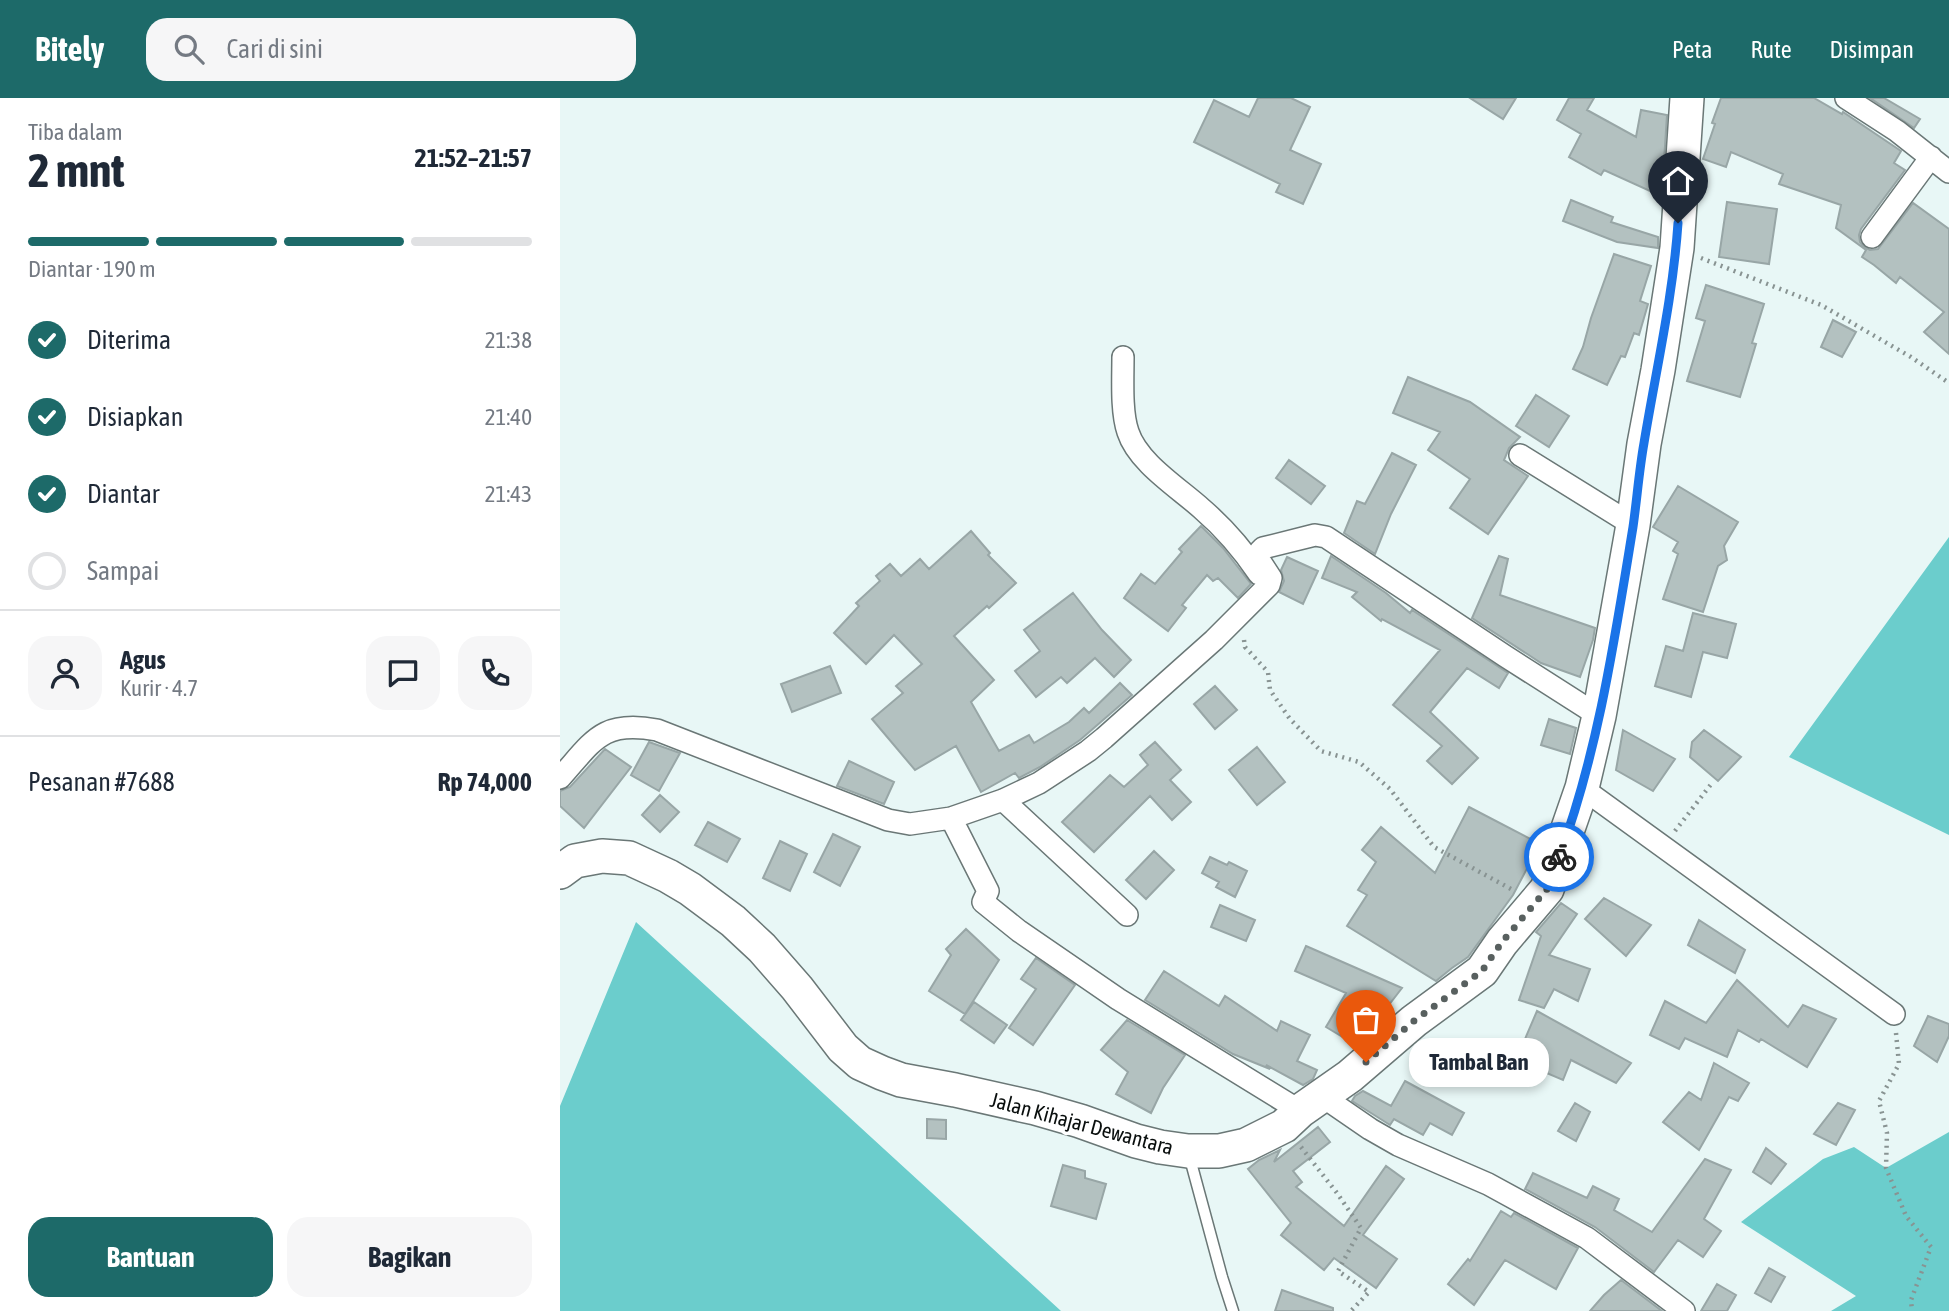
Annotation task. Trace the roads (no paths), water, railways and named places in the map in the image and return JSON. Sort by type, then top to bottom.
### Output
[{"type":"main road","name":"Jalan Kihajar Dewantara","points":[[560,872],[575,862],[603,856],[629,858],[690,889],[733,921],[762,948],[843,1048],[860,1063],[901,1080],[1035,1108],[1136,1141],[1188,1151],[1219,1151],[1246,1145],[1302,1111],[1350,1076],[1414,1021],[1482,971],[1502,942],[1547,889],[1582,788],[1599,716],[1633,525],[1676,248],[1687,98]]},
{"type":"street","points":[[1846,98],[1897,131],[1949,172]]},
{"type":"street","points":[[1872,237],[1931,157]]},
{"type":"street","points":[[1123,357],[1126,429],[1133,445],[1172,486],[1202,508],[1246,554],[1260,576],[1259,596]]},
{"type":"street","points":[[1520,455],[1633,525]]},
{"type":"street","points":[[560,778],[593,741],[606,732],[638,726],[657,730],[888,820],[910,824],[951,818],[1003,800],[1039,783],[1088,751],[1214,640],[1259,596],[1270,581],[1258,558],[1263,548],[1321,535],[1599,716]]},
{"type":"street","points":[[1582,788],[1894,1014]]},
{"type":"street","points":[[1003,800],[1127,915]]},
{"type":"street","points":[[951,818],[988,891],[984,902],[1008,923],[1118,999],[1302,1111],[1379,1135],[1488,1184],[1587,1238],[1684,1311]]},
{"type":"lane","points":[[1188,1151],[1233,1311]]},
{"type":"place","name":"Tambal Ban","points":[[1366,1062]]}]
